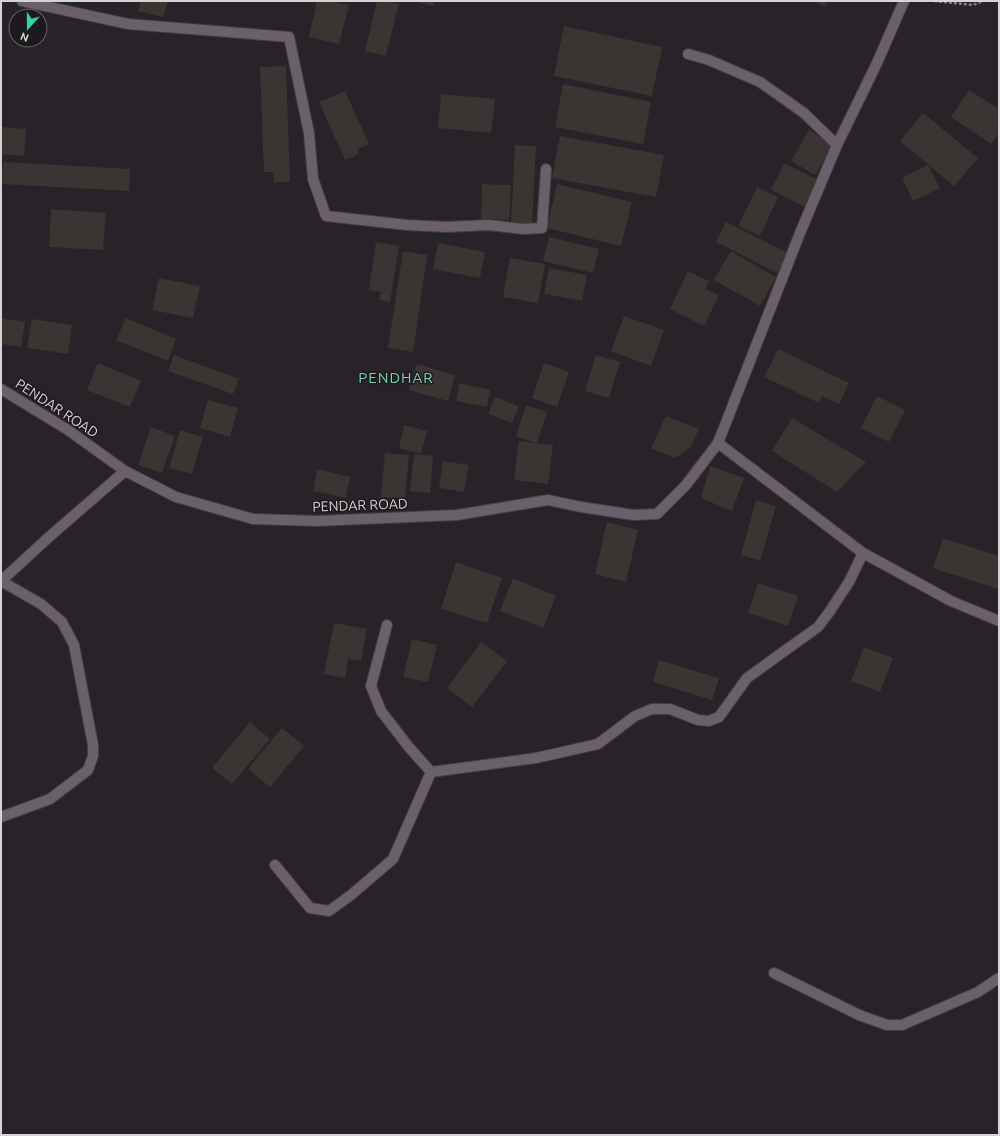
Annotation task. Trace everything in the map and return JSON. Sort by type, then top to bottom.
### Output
[{"type":"street","points":[[22,1],[128,24],[289,36],[309,133],[313,179],[326,216],[407,225],[447,227],[488,225],[523,229],[542,228],[546,169]]},
{"type":"street","name":"PENDAR ROAD","points":[[1,389],[68,430],[125,471],[176,496],[254,519],[316,521],[456,515],[548,500],[581,507],[634,515],[657,514],[686,485],[718,444],[800,233],[837,145],[877,63],[904,1]]},
{"type":"street","points":[[688,54],[709,60],[760,82],[804,113],[837,145]]},
{"type":"street","points":[[718,444],[863,553],[951,601],[999,621]]},
{"type":"street","points":[[1,817],[50,799],[88,770],[93,756],[94,745],[74,645],[62,622],[41,604],[1,581],[125,471]]},
{"type":"street","points":[[431,772],[536,758],[598,744],[635,716],[652,709],[670,709],[698,720],[709,721],[719,717],[747,678],[818,627],[849,582],[863,553]]},
{"type":"street","points":[[387,625],[371,686],[381,710],[408,746],[431,772]]},
{"type":"street","points":[[276,865],[310,908],[329,911],[351,895],[393,859],[431,772]]},
{"type":"street","points":[[774,973],[859,1014],[887,1024],[902,1025],[978,992],[999,978]]},
{"type":"path","points":[[934,1],[973,5],[983,1]]},
{"type":"building","points":[[141,1],[168,1],[163,17],[138,11]]},
{"type":"building","points":[[317,1],[331,1],[349,5],[339,44],[309,37]]},
{"type":"building","points":[[377,1],[387,1],[399,4],[386,56],[365,51]]},
{"type":"building","points":[[413,1],[435,1],[433,6]]},
{"type":"building","points":[[815,1],[829,1],[825,7]]},
{"type":"building","points":[[564,26],[662,47],[652,96],[554,76]]},
{"type":"building","points":[[286,66],[290,182],[274,182],[273,172],[264,172],[260,67]]},
{"type":"building","points":[[563,84],[651,102],[643,144],[555,127]]},
{"type":"building","points":[[969,90],[999,109],[999,132],[991,144],[951,117]]},
{"type":"building","points":[[345,91],[369,144],[357,149],[359,154],[345,160],[319,102]]},
{"type":"building","points":[[441,94],[495,99],[491,133],[438,128]]},
{"type":"building","points":[[923,113],[978,158],[954,186],[900,141]]},
{"type":"building","points":[[1,127],[26,129],[24,156],[1,154]]},
{"type":"building","points":[[809,130],[833,145],[815,175],[791,161]]},
{"type":"building","points":[[560,136],[664,155],[656,197],[552,178]]},
{"type":"building","points":[[515,145],[536,146],[532,225],[511,224]]},
{"type":"building","points":[[3,162],[130,169],[129,191],[2,184]]},
{"type":"building","points":[[784,163],[818,180],[805,207],[771,190]]},
{"type":"building","points":[[928,165],[940,188],[913,201],[902,178]]},
{"type":"building","points":[[482,184],[511,185],[509,220],[481,219]]},
{"type":"building","points":[[557,184],[632,202],[621,246],[547,228]]},
{"type":"building","points":[[757,187],[778,197],[760,236],[738,226]]},
{"type":"building","points":[[51,209],[106,213],[103,250],[49,247]]},
{"type":"building","points":[[726,222],[788,253],[777,273],[716,242]]},
{"type":"building","points":[[549,237],[599,249],[593,273],[543,261]]},
{"type":"building","points":[[376,242],[399,246],[390,302],[379,300],[381,292],[369,290]]},
{"type":"building","points":[[438,243],[485,252],[480,278],[433,269]]},
{"type":"building","points":[[403,251],[427,255],[413,352],[388,348]]},
{"type":"building","points":[[731,251],[776,277],[760,306],[714,280]]},
{"type":"building","points":[[510,258],[545,264],[538,303],[503,297]]},
{"type":"building","points":[[549,268],[587,275],[582,301],[544,294]]},
{"type":"building","points":[[688,271],[709,281],[705,289],[719,295],[704,326],[670,309]]},
{"type":"building","points":[[159,278],[200,286],[193,318],[152,310]]},
{"type":"building","points":[[624,316],[664,330],[651,366],[611,351]]},
{"type":"building","points":[[1,318],[25,322],[21,347],[1,344]]},
{"type":"building","points":[[126,318],[176,339],[168,361],[116,340]]},
{"type":"building","points":[[32,319],[72,325],[68,354],[27,348]]},
{"type":"building","points":[[778,349],[849,383],[839,404],[822,396],[819,403],[764,377]]},
{"type":"building","points":[[174,355],[239,379],[233,394],[168,371]]},
{"type":"building","points":[[596,355],[620,362],[609,398],[585,391]]},
{"type":"building","points":[[98,363],[141,381],[130,407],[87,390]]},
{"type":"building","points":[[544,363],[569,372],[557,407],[532,398]]},
{"type":"building","points":[[417,364],[455,375],[448,401],[409,390]]},
{"type":"building","points":[[459,383],[490,390],[487,407],[456,401]]},
{"type":"building","points":[[877,396],[905,410],[889,442],[861,428]]},
{"type":"building","points":[[495,397],[519,406],[512,423],[488,414]]},
{"type":"building","points":[[208,400],[238,408],[230,437],[200,428]]},
{"type":"building","points":[[526,405],[547,412],[537,443],[553,445],[548,484],[514,480],[519,441],[536,443],[516,436]]},
{"type":"building","points":[[666,416],[699,429],[690,448],[675,458],[651,448]]},
{"type":"building","points":[[792,418],[866,462],[837,492],[772,451]]},
{"type":"building","points":[[404,425],[427,431],[421,454],[399,448]]},
{"type":"building","points":[[151,427],[175,436],[162,473],[138,465]]},
{"type":"building","points":[[180,430],[203,437],[192,474],[169,468]]},
{"type":"building","points":[[385,453],[409,455],[405,498],[381,497]]},
{"type":"building","points":[[414,454],[433,456],[430,493],[410,491]]},
{"type":"building","points":[[443,461],[469,465],[464,492],[439,488]]},
{"type":"building","points":[[710,466],[744,478],[732,511],[701,498]]},
{"type":"building","points":[[317,469],[350,477],[346,498],[313,491]]},
{"type":"building","points":[[756,500],[776,506],[760,561],[741,555]]},
{"type":"building","points":[[607,522],[638,530],[626,582],[595,574]]},
{"type":"building","points":[[943,538],[999,556],[998,589],[933,568]]},
{"type":"building","points":[[456,562],[502,578],[487,623],[441,609]]},
{"type":"building","points":[[513,578],[556,596],[543,628],[500,611]]},
{"type":"building","points":[[758,583],[798,596],[788,626],[748,613]]},
{"type":"building","points":[[334,623],[367,629],[361,661],[348,659],[345,678],[324,674]]},
{"type":"building","points":[[412,639],[437,645],[428,682],[403,677]]},
{"type":"building","points":[[481,642],[507,661],[472,707],[447,688]]},
{"type":"building","points":[[864,647],[893,658],[880,692],[851,681]]},
{"type":"building","points":[[659,660],[719,678],[712,700],[653,682]]},
{"type":"building","points":[[250,722],[270,739],[232,784],[212,768]]},
{"type":"building","points":[[282,728],[304,746],[270,787],[248,769]]},
{"type":"district","name":"PENDHAR","points":[[396,377]]}]
